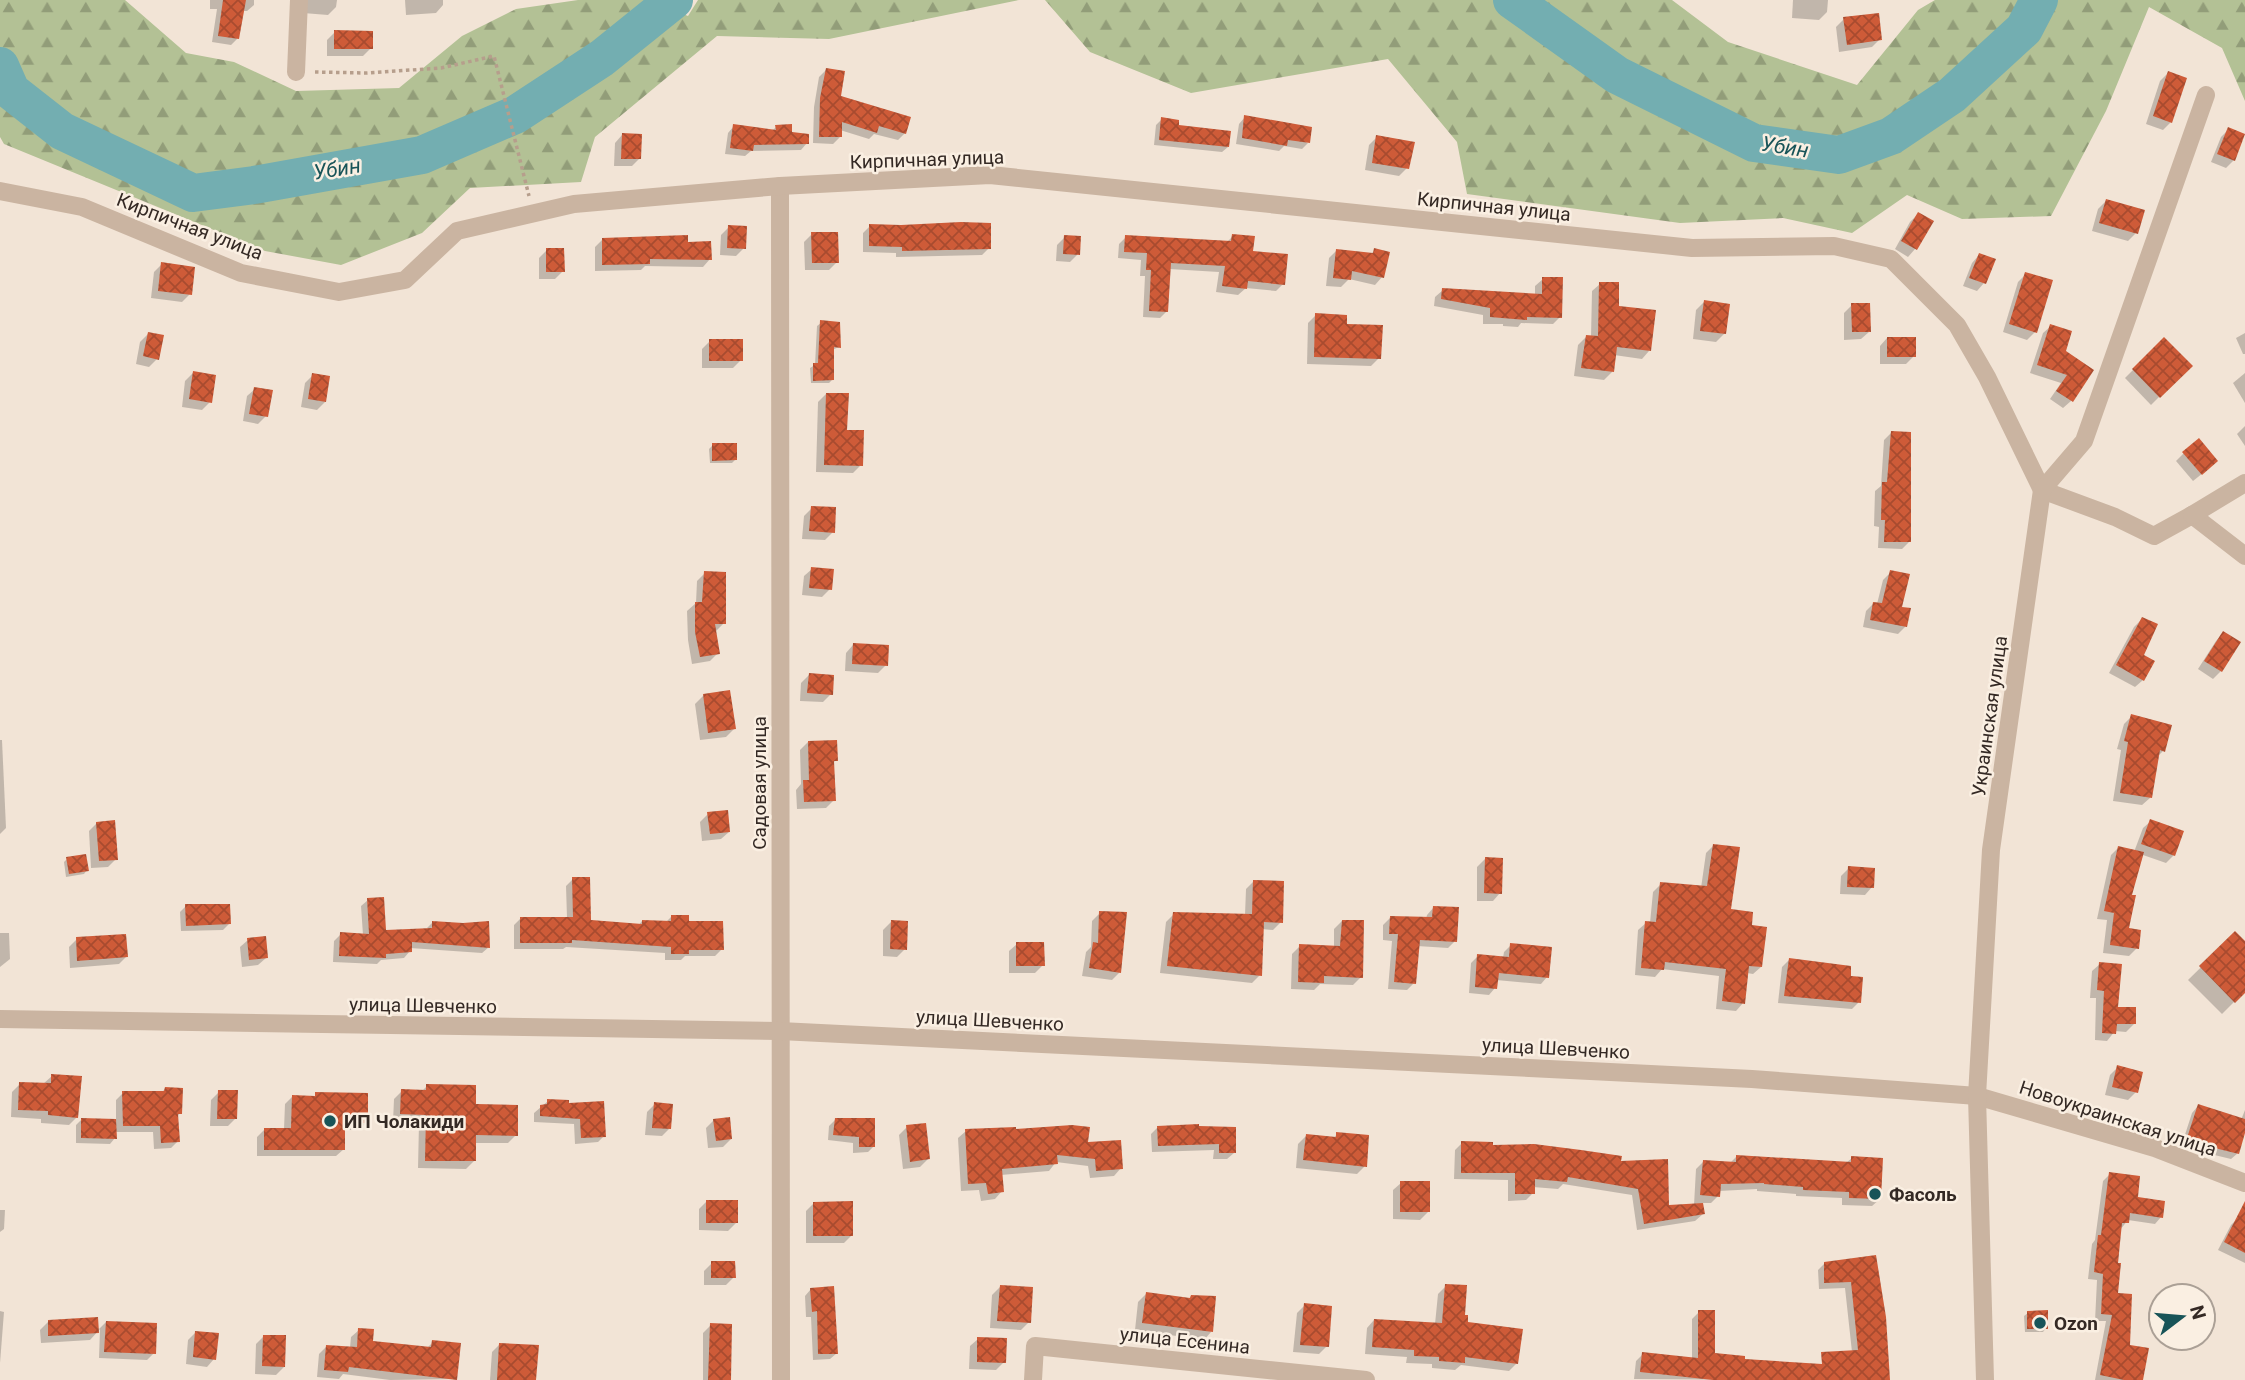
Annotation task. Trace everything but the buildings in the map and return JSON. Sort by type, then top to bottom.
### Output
[{"type":"street","points":[[296,72],[299,0]]},
{"type":"street","points":[[2206,95],[2084,440],[2042,491],[2115,517],[2154,536],[2245,483]]},
{"type":"street","name":"Кирпичная улица","points":[[0,191],[82,206],[241,273],[338,292],[405,280],[457,231],[574,204],[780,186],[990,175],[1692,248],[1834,246],[1891,259],[1957,325],[1987,377],[2042,491]]},
{"type":"street","name":"Садовая улица","points":[[780,186],[781,1380]]},
{"type":"street","name":"Украинская улица","points":[[1985,1380],[1977,1096],[1991,850],[2042,491]]},
{"type":"street","points":[[2192,515],[2245,556]]},
{"type":"street","name":"улица Шевченко","points":[[0,1019],[780,1031],[1752,1079],[1977,1096]]},
{"type":"street","name":"Новоукраинская улица","points":[[1977,1096],[2155,1148],[2245,1183]]},
{"type":"street","name":"улица Есенина","points":[[1033,1380],[1035,1346],[1366,1380]]},
{"type":"path","points":[[296,72],[366,73],[441,68],[494,56],[533,214]]},
{"type":"green space","points":[[0,0],[125,0],[186,53],[234,62],[296,91],[399,88],[462,36],[516,9],[578,0],[649,0],[688,16],[698,0],[1019,0],[829,39],[717,36],[595,137],[581,182],[470,188],[422,233],[341,265],[265,251],[4,144],[0,137]]},
{"type":"green space","points":[[1045,0],[1672,0],[1728,42],[1857,85],[1918,10],[1935,0],[2245,0],[2245,101],[2222,48],[2149,7],[2106,111],[2051,216],[1962,219],[1907,195],[1852,233],[1783,218],[1680,223],[1467,194],[1457,142],[1388,59],[1191,93],[1090,52]]},
{"type":"waterway","name":"Убин","points":[[0,66],[11,91],[62,131],[193,193],[422,155],[515,115],[602,58],[674,0]]},
{"type":"waterway","name":"Убин","points":[[1512,0],[1617,75],[1754,143],[1839,155],[1891,136],[1952,95],[2024,29],[2039,0]]},
{"type":"place","name":"ИП Чолакиди","points":[[330,1121]]},
{"type":"place","name":"Фасоль","points":[[1875,1194]]},
{"type":"place","name":"Ozon","points":[[2040,1323]]}]
